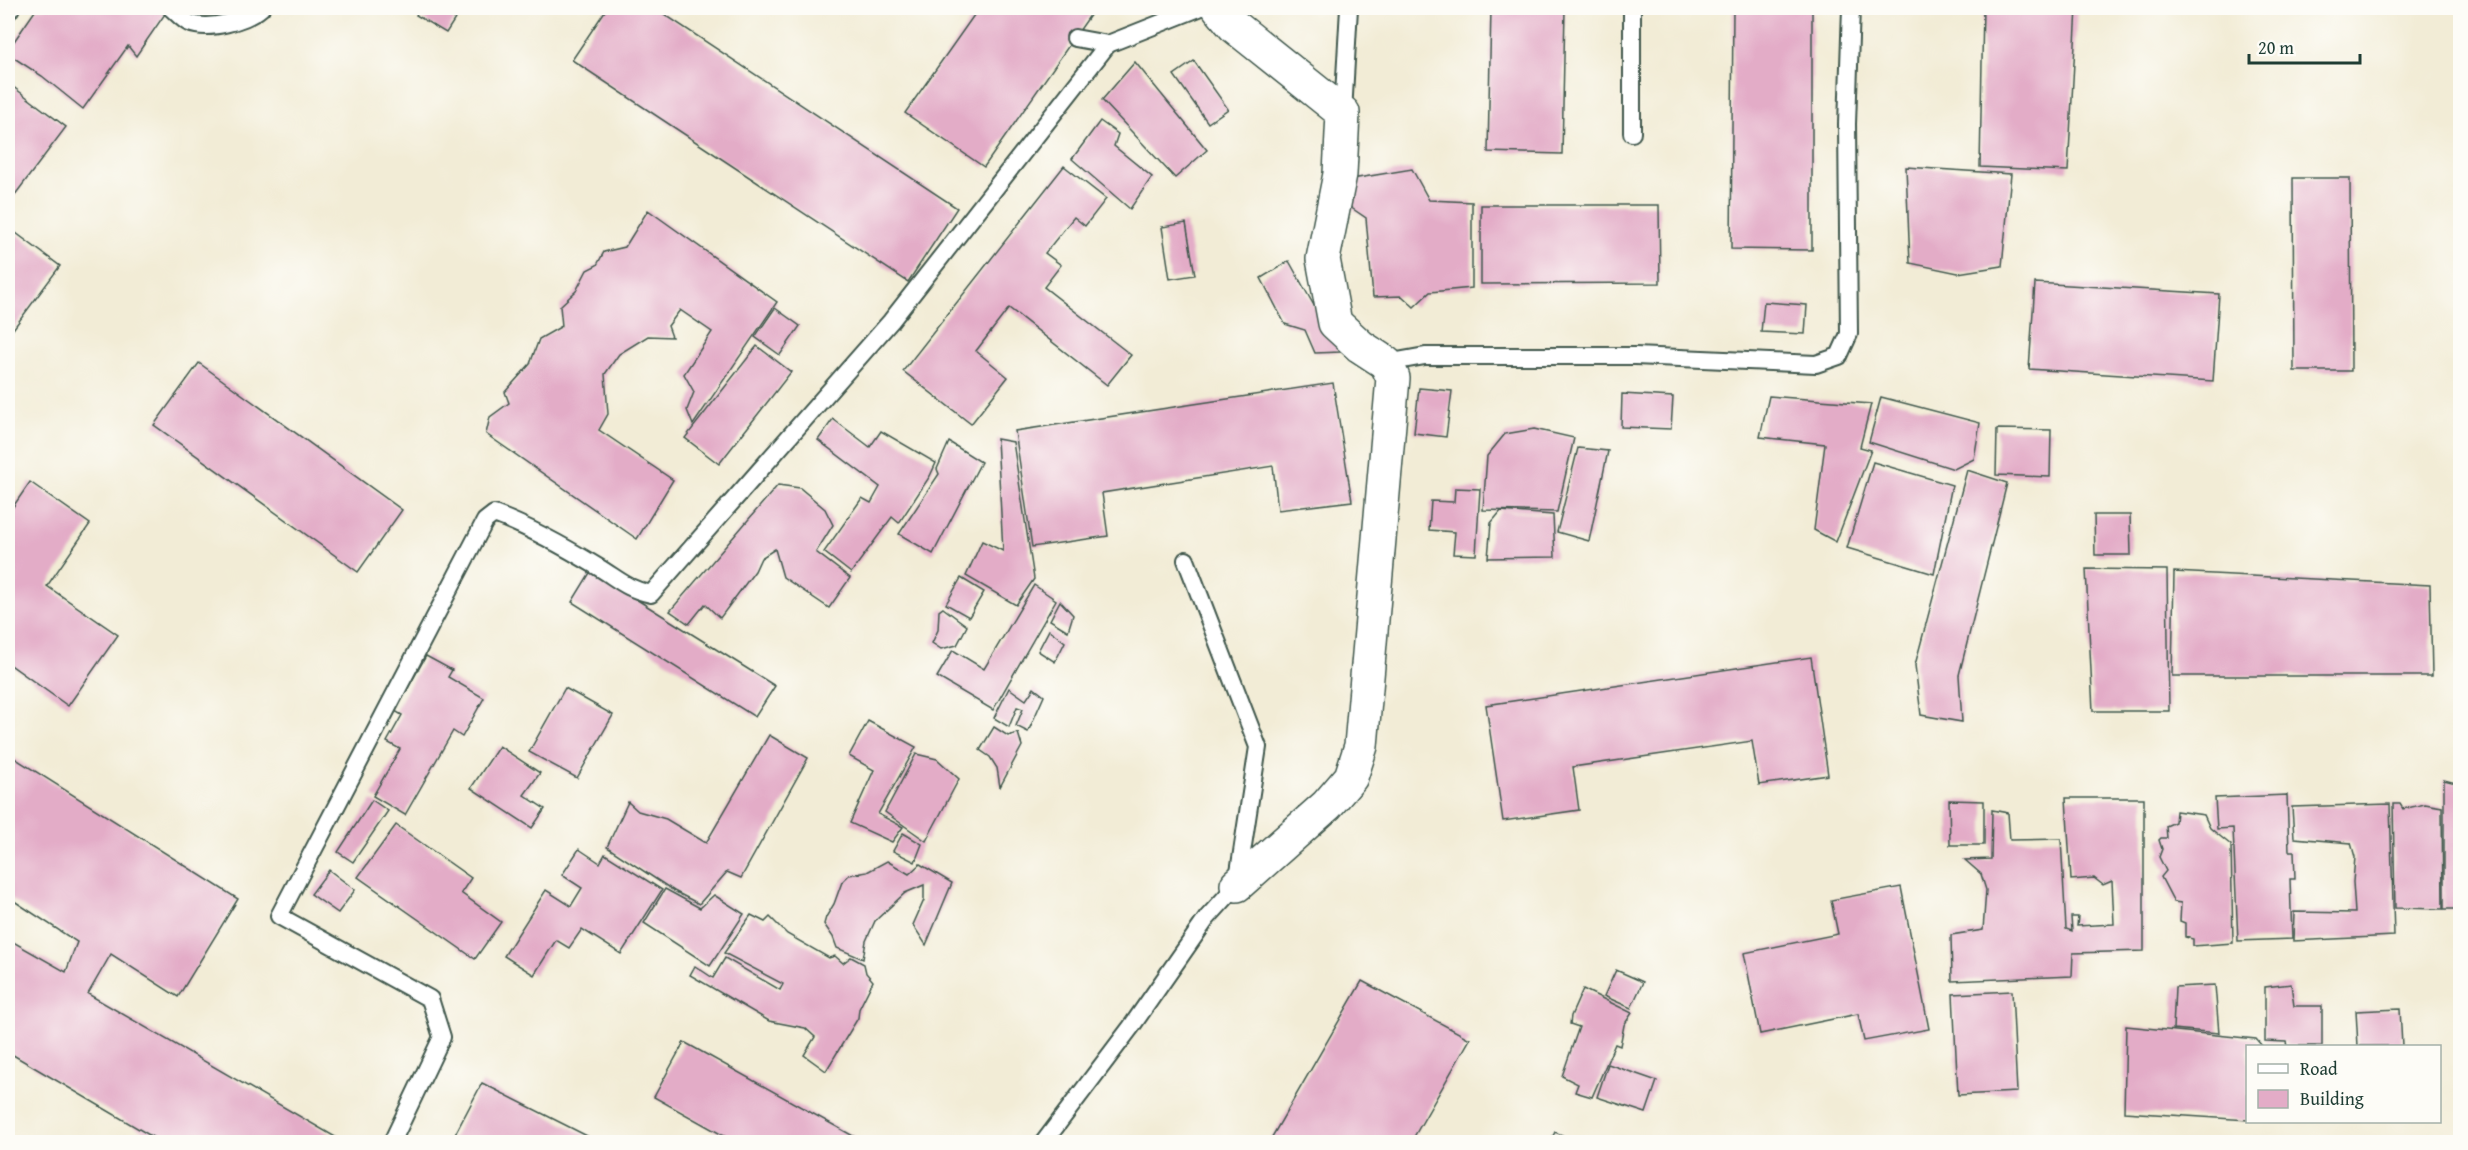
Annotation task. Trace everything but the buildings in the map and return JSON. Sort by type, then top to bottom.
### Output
[{"type":"street","points":[[1219,8],[1234,26],[1343,113],[1340,174],[1323,259],[1335,323],[1360,346],[1386,363],[1393,378],[1361,746],[1351,777],[1327,805],[1237,885]]},
{"type":"lane","points":[[8,12],[11,8]]},
{"type":"lane","points":[[171,8],[189,23],[219,26],[255,13],[261,8]]},
{"type":"lane","points":[[392,1143],[442,1037],[430,999],[279,916],[485,521],[495,513],[515,521],[598,567],[633,590],[651,594],[891,321],[1108,44],[1199,8]]},
{"type":"lane","points":[[1343,113],[1349,8]]},
{"type":"lane","points":[[1632,8],[1632,133]]},
{"type":"lane","points":[[1386,363],[1425,356],[1588,356],[1816,364],[1839,356],[1849,334],[1847,124],[1851,8]]},
{"type":"lane","points":[[1075,38],[1108,44]]},
{"type":"lane","points":[[1044,1143],[1131,1027],[1207,918],[1237,885],[1258,747],[1186,560]]}]
